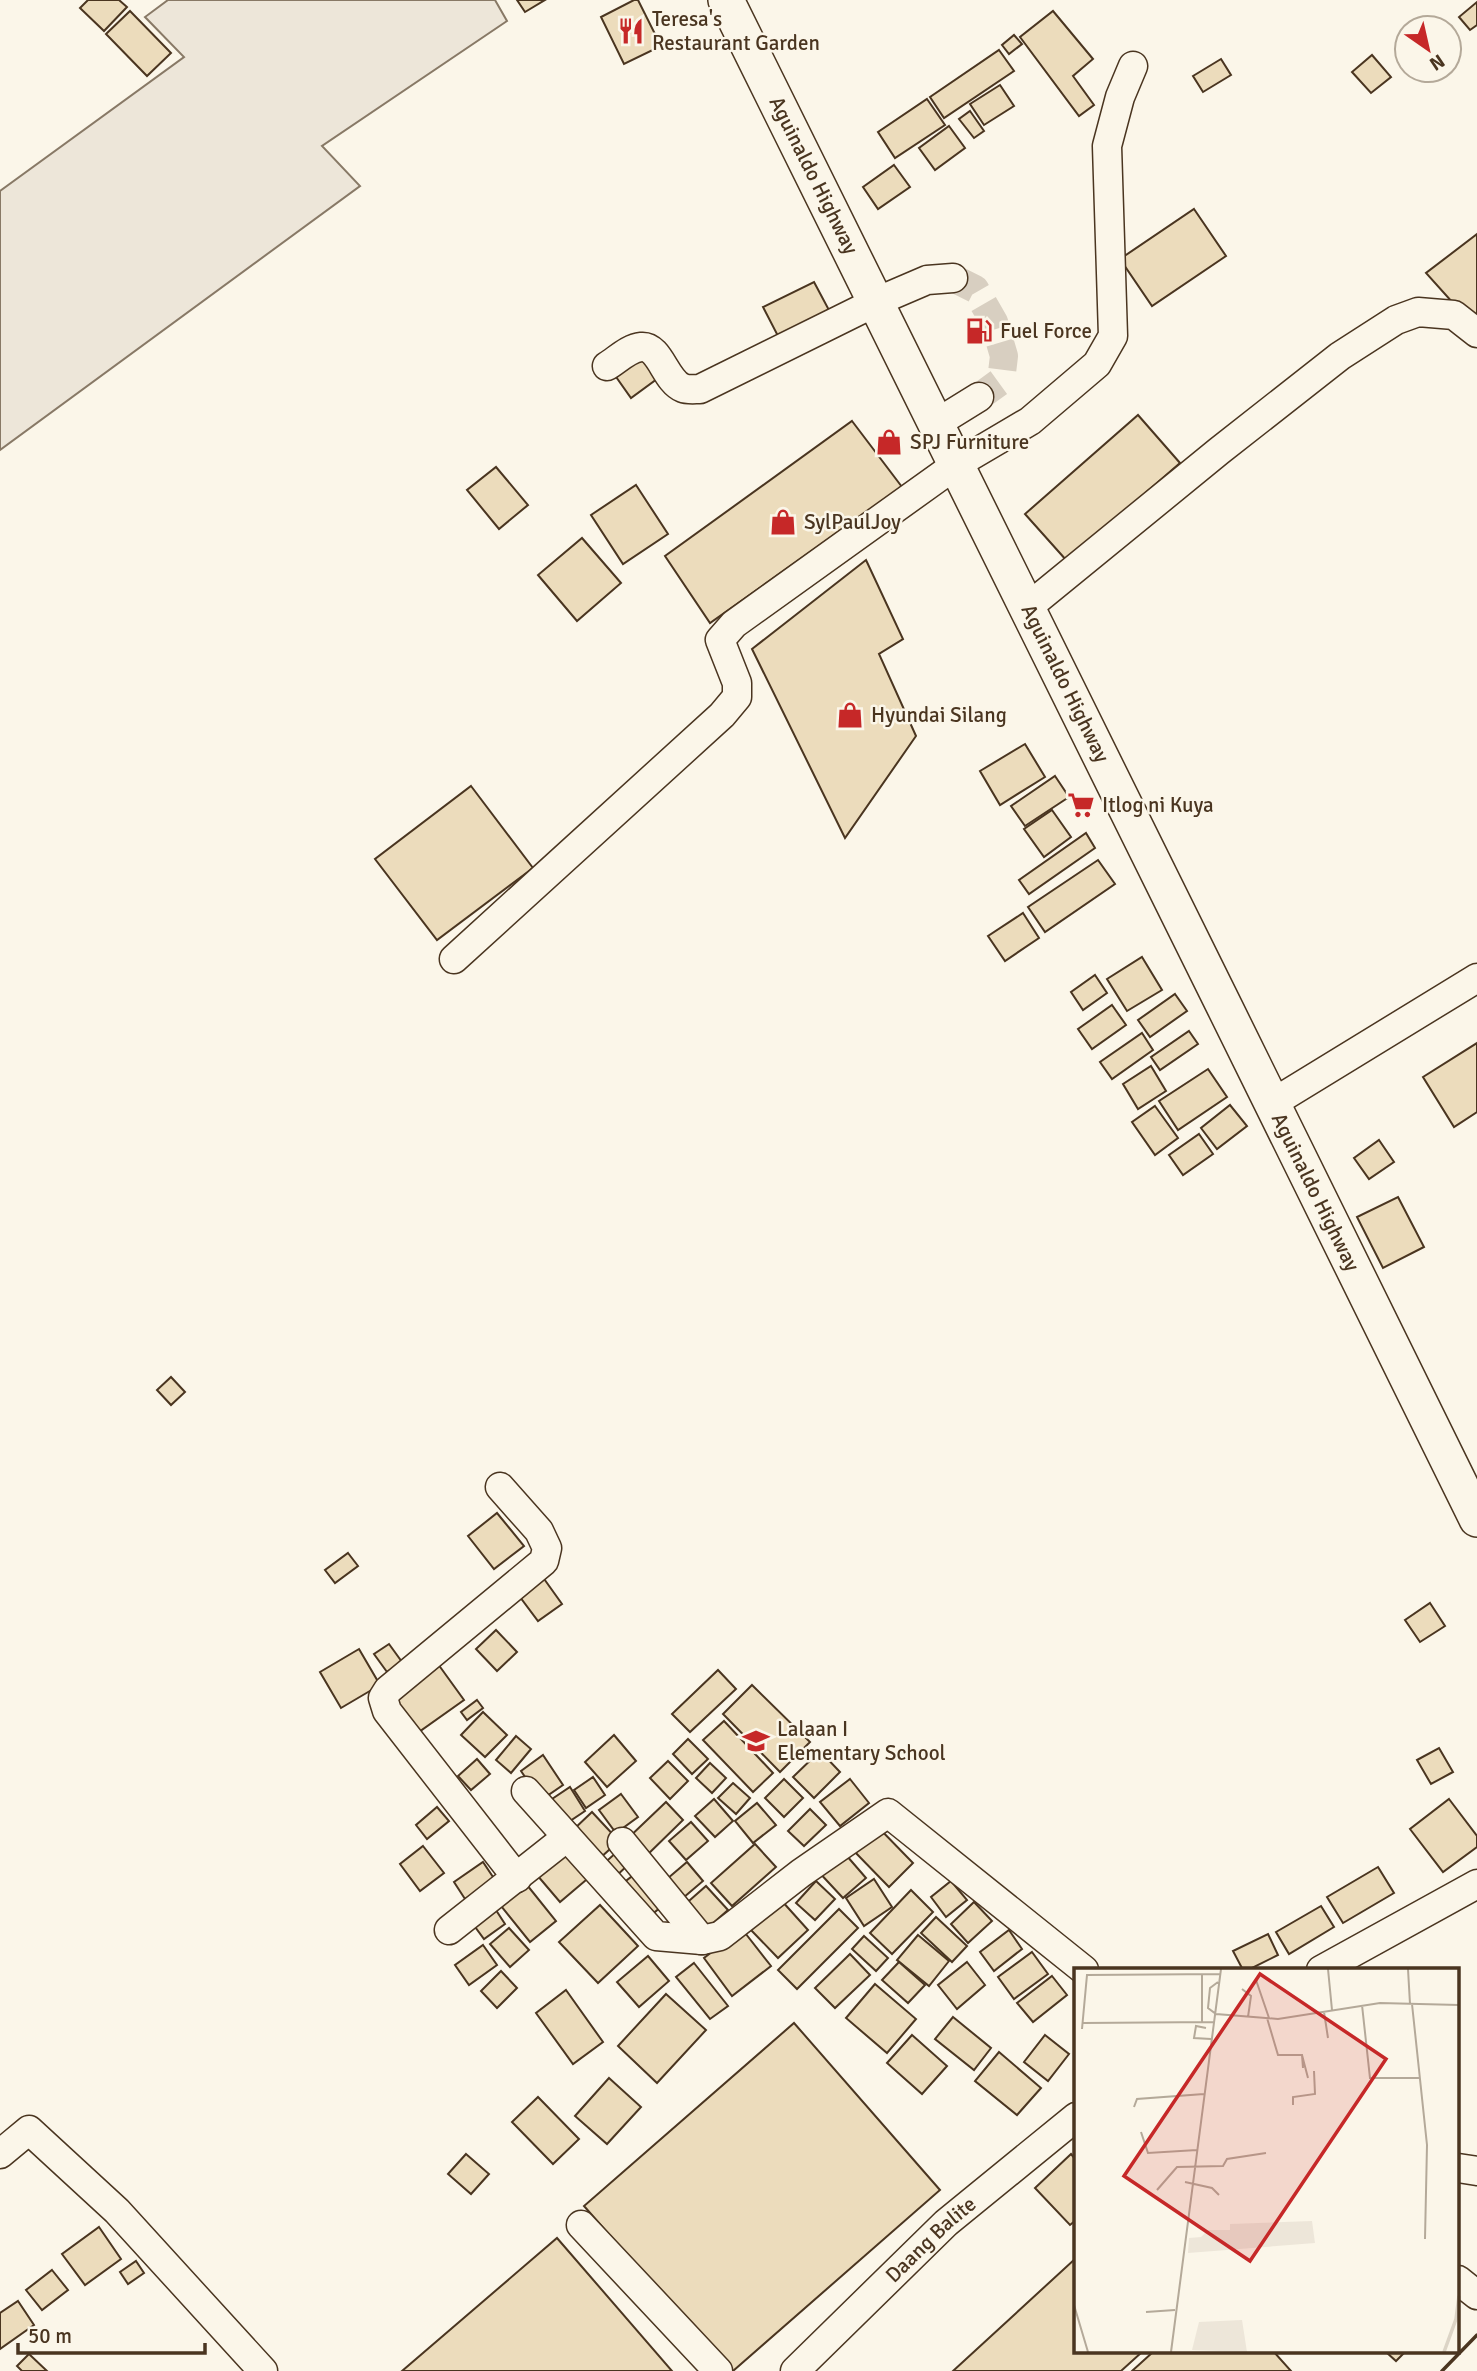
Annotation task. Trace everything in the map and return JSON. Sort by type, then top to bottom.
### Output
[{"type":"main road","name":"Aguinaldo Highway","points":[[726,0],[878,301],[1477,1519]]},
{"type":"street","points":[[454,959],[722,715],[737,697],[737,683],[720,640],[734,624],[957,464],[1030,421],[1097,364],[1113,336],[1107,146],[1120,97],[1133,66]]},
{"type":"street","points":[[607,366],[642,346],[649,348],[656,355],[673,381],[684,389],[700,389],[927,279],[953,278]]},
{"type":"street","points":[[1028,607],[1340,356],[1396,320],[1418,312],[1454,315],[1477,333]]},
{"type":"street","points":[[937,423],[979,397]]},
{"type":"street","points":[[1271,1104],[1477,978]]},
{"type":"street","points":[[500,1487],[539,1531],[547,1548],[544,1560],[388,1690],[383,1698],[387,1711],[517,1878]]},
{"type":"street","points":[[526,1791],[656,1936],[702,1940],[720,1936],[801,1873],[888,1813],[1082,1968]]},
{"type":"street","points":[[449,1930],[567,1837]]},
{"type":"street","points":[[622,1843],[702,1940]]},
{"type":"street","points":[[1329,1968],[1349,1963],[1477,1884]]},
{"type":"street","name":"Daang Balite","points":[[795,2371],[946,2223],[1074,2119]]},
{"type":"street","points":[[0,2154],[29,2130],[117,2211],[263,2371]]},
{"type":"street","points":[[581,2225],[718,2371]]},
{"type":"street","points":[[1460,2282],[1477,2295]]},
{"type":"shaded area","points":[[168,0],[495,0],[507,21],[322,146],[360,186],[0,450],[0,191],[184,57],[145,17]]},
{"type":"building","points":[[88,0],[119,0],[127,7],[104,31],[80,8]]},
{"type":"building","points":[[517,0],[545,0],[525,12]]},
{"type":"building","name":"Teresa's Restaurant Garden","points":[[638,0],[661,46],[624,64],[601,17]]},
{"type":"building","points":[[1477,2],[1477,25],[1470,30],[1463,22],[1463,14]]},
{"type":"building","points":[[130,11],[171,53],[147,76],[106,34]]},
{"type":"building","points":[[1053,11],[1093,59],[1073,76],[1094,105],[1079,116],[1020,37]]},
{"type":"building","points":[[1014,35],[1022,44],[1009,54],[1002,45]]},
{"type":"building","points":[[999,50],[1014,71],[944,118],[930,97]]},
{"type":"building","points":[[1372,55],[1391,77],[1371,93],[1352,72]]},
{"type":"building","points":[[1221,59],[1231,75],[1203,92],[1193,76]]},
{"type":"building","points":[[1000,85],[1014,106],[984,125],[970,104]]},
{"type":"building","points":[[927,99],[945,125],[895,158],[878,132]]},
{"type":"building","points":[[970,111],[984,131],[974,138],[959,119]]},
{"type":"building","points":[[949,126],[965,148],[935,170],[919,148]]},
{"type":"building","points":[[894,165],[910,187],[878,209],[863,187]]},
{"type":"building","points":[[1194,209],[1226,256],[1152,306],[1120,259]]},
{"type":"building","points":[[1477,234],[1477,318],[1471,323],[1426,273]]},
{"type":"building","points":[[814,282],[830,312],[779,338],[763,307]]},
{"type":"building","points":[[643,352],[661,376],[631,398],[614,374]]},
{"type":"building","points":[[1138,415],[1180,463],[1067,561],[1025,514]]},
{"type":"building","name":"SylPaulJoy","points":[[852,421],[902,487],[710,623],[665,556]]},
{"type":"building","points":[[496,467],[528,505],[499,529],[467,490]]},
{"type":"building","points":[[636,485],[668,534],[623,564],[591,515]]},
{"type":"building","points":[[582,538],[621,583],[577,621],[538,575]]},
{"type":"building","points":[[866,560],[903,639],[879,654],[916,736],[845,838],[752,649]]},
{"type":"building","points":[[1025,744],[1045,777],[1000,805],[980,771]]},
{"type":"building","points":[[1055,776],[1069,797],[1025,826],[1011,806]]},
{"type":"building","points":[[471,786],[533,868],[437,940],[375,859]]},
{"type":"building","points":[[1052,810],[1071,837],[1044,857],[1024,829]]},
{"type":"building","points":[[1086,833],[1095,848],[1029,894],[1019,880]]},
{"type":"building","points":[[1098,860],[1115,884],[1045,932],[1028,907]]},
{"type":"building","points":[[1023,913],[1039,938],[1005,961],[988,936]]},
{"type":"building","points":[[1142,957],[1162,990],[1127,1011],[1107,979]]},
{"type":"building","points":[[1095,975],[1107,993],[1083,1010],[1071,992]]},
{"type":"building","points":[[1175,994],[1187,1011],[1150,1037],[1138,1020]]},
{"type":"building","points":[[1112,1005],[1126,1025],[1092,1049],[1078,1029]]},
{"type":"building","points":[[1189,1031],[1198,1044],[1160,1070],[1151,1057]]},
{"type":"building","points":[[1142,1033],[1153,1050],[1112,1079],[1100,1062]]},
{"type":"building","points":[[1477,1043],[1477,1112],[1454,1127],[1423,1077]]},
{"type":"building","points":[[1151,1066],[1166,1091],[1138,1109],[1123,1084]]},
{"type":"building","points":[[1208,1069],[1227,1097],[1178,1130],[1159,1101]]},
{"type":"building","points":[[1230,1105],[1247,1126],[1217,1149],[1201,1128]]},
{"type":"building","points":[[1155,1106],[1178,1138],[1155,1155],[1132,1122]]},
{"type":"building","points":[[1199,1134],[1213,1154],[1183,1175],[1169,1155]]},
{"type":"building","points":[[1379,1140],[1394,1162],[1369,1179],[1354,1158]]},
{"type":"building","points":[[1398,1197],[1424,1247],[1383,1268],[1357,1217]]},
{"type":"building","points":[[171,1377],[185,1392],[171,1405],[157,1390]]},
{"type":"building","points":[[497,1513],[524,1546],[494,1569],[468,1536]]},
{"type":"building","points":[[348,1553],[358,1566],[335,1583],[325,1570]]},
{"type":"building","points":[[542,1576],[562,1604],[538,1621],[517,1593]]},
{"type":"building","points":[[1430,1603],[1445,1626],[1420,1642],[1405,1620]]},
{"type":"building","points":[[496,1630],[517,1652],[497,1671],[476,1649]]},
{"type":"building","points":[[389,1644],[402,1662],[387,1672],[374,1654]]},
{"type":"building","points":[[359,1649],[380,1685],[341,1708],[320,1672]]},
{"type":"building","points":[[438,1664],[464,1700],[416,1734],[390,1698]]},
{"type":"building","points":[[718,1670],[736,1689],[690,1732],[672,1714]]},
{"type":"building","points":[[752,1685],[810,1742],[780,1772],[723,1714]]},
{"type":"building","points":[[477,1700],[483,1708],[467,1720],[461,1712]]},
{"type":"building","points":[[483,1712],[507,1735],[485,1757],[461,1735]]},
{"type":"building","points":[[724,1721],[773,1773],[753,1792],[703,1740]]},
{"type":"building","points":[[614,1735],[636,1761],[607,1787],[585,1762]]},
{"type":"building","points":[[516,1736],[531,1749],[511,1773],[496,1760]]},
{"type":"building","points":[[688,1739],[708,1759],[692,1774],[673,1754]]},
{"type":"building","points":[[1439,1748],[1453,1772],[1431,1784],[1417,1760]]},
{"type":"building","points":[[820,1751],[840,1772],[814,1798],[793,1777]]},
{"type":"building","points":[[543,1755],[563,1785],[541,1800],[521,1771]]},
{"type":"building","points":[[477,1759],[490,1774],[471,1790],[458,1776]]},
{"type":"building","points":[[668,1761],[688,1781],[670,1799],[650,1778]]},
{"type":"building","points":[[710,1763],[726,1778],[712,1793],[696,1778]]},
{"type":"building","points":[[593,1777],[605,1795],[586,1808],[574,1790]]},
{"type":"building","points":[[784,1779],[803,1798],[784,1817],[765,1798]]},
{"type":"building","points":[[850,1779],[869,1803],[840,1826],[820,1802]]},
{"type":"building","points":[[733,1783],[750,1798],[736,1814],[718,1798]]},
{"type":"building","points":[[570,1787],[585,1811],[567,1823],[552,1799]]},
{"type":"building","points":[[621,1794],[638,1817],[616,1833],[599,1810]]},
{"type":"building","points":[[714,1799],[733,1821],[715,1837],[695,1816]]},
{"type":"building","points":[[1449,1799],[1477,1836],[1477,1847],[1443,1872],[1410,1829]]},
{"type":"building","points":[[666,1802],[683,1820],[642,1860],[624,1842]]},
{"type":"building","points":[[757,1803],[776,1825],[753,1843],[735,1821]]},
{"type":"building","points":[[437,1807],[449,1821],[427,1839],[416,1825]]},
{"type":"building","points":[[810,1809],[826,1825],[804,1846],[788,1831]]},
{"type":"building","points":[[592,1812],[619,1841],[600,1858],[573,1830]]},
{"type":"building","points":[[691,1822],[708,1841],[686,1860],[669,1841]]},
{"type":"building","points":[[875,1824],[913,1863],[889,1887],[851,1848]]},
{"type":"building","points":[[755,1844],[776,1867],[732,1906],[711,1883]]},
{"type":"building","points":[[423,1846],[444,1873],[420,1891],[400,1864]]},
{"type":"building","points":[[568,1847],[592,1875],[560,1902],[537,1875]]},
{"type":"building","points":[[840,1848],[866,1878],[843,1898],[816,1869]]},
{"type":"building","points":[[618,1851],[630,1863],[613,1879],[601,1866]]},
{"type":"building","points":[[483,1862],[495,1880],[465,1899],[454,1882]]},
{"type":"building","points":[[687,1862],[703,1881],[677,1903],[661,1884]]},
{"type":"building","points":[[1378,1867],[1394,1893],[1343,1923],[1327,1897]]},
{"type":"building","points":[[635,1874],[661,1907],[645,1920],[618,1887]]},
{"type":"building","points":[[874,1879],[892,1907],[864,1926],[846,1898]]},
{"type":"building","points":[[523,1880],[556,1921],[530,1942],[497,1901]]},
{"type":"building","points":[[816,1881],[835,1899],[815,1920],[796,1903]]},
{"type":"building","points":[[951,1881],[967,1900],[946,1917],[931,1897]]},
{"type":"building","points":[[706,1886],[728,1910],[703,1932],[682,1907]]},
{"type":"building","points":[[911,1890],[933,1912],[892,1954],[870,1933]]},
{"type":"building","points":[[781,1900],[808,1930],[778,1958],[750,1929]]},
{"type":"building","points":[[974,1902],[992,1921],[968,1943],[951,1924]]},
{"type":"building","points":[[492,1904],[505,1924],[484,1939],[470,1920]]},
{"type":"building","points":[[600,1905],[638,1946],[598,1983],[559,1942]]},
{"type":"building","points":[[1321,1906],[1334,1927],[1289,1954],[1276,1932]]},
{"type":"building","points":[[839,1909],[858,1928],[797,1989],[778,1970]]},
{"type":"building","points":[[936,1917],[967,1946],[952,1962],[921,1933]]},
{"type":"building","points":[[509,1928],[529,1950],[510,1967],[490,1944]]},
{"type":"building","points":[[742,1929],[771,1966],[732,1996],[704,1958]]},
{"type":"building","points":[[1009,1930],[1022,1949],[994,1971],[980,1952]]},
{"type":"building","points":[[1268,1934],[1278,1955],[1252,1968],[1242,1968],[1233,1951]]},
{"type":"building","points":[[918,1935],[949,1961],[929,1986],[897,1960]]},
{"type":"building","points":[[864,1936],[888,1958],[876,1971],[852,1949]]},
{"type":"building","points":[[483,1945],[497,1965],[469,1985],[455,1965]]},
{"type":"building","points":[[1032,1952],[1048,1974],[1014,1999],[998,1977]]},
{"type":"building","points":[[850,1954],[870,1975],[835,2008],[815,1988]]},
{"type":"building","points":[[648,1956],[669,1981],[639,2007],[617,1982]]},
{"type":"building","points":[[899,1962],[925,1985],[908,2003],[882,1980]]},
{"type":"building","points":[[967,1962],[985,1985],[957,2009],[938,1985]]},
{"type":"building","points":[[694,1963],[728,2006],[710,2019],[676,1977]]},
{"type":"building","points":[[501,1971],[517,1988],[497,2008],[481,1991]]},
{"type":"building","points":[[1052,1976],[1067,1995],[1033,2022],[1017,2003]]},
{"type":"building","points":[[875,1984],[916,2019],[887,2053],[846,2018]]},
{"type":"building","points":[[566,1990],[603,2042],[573,2064],[536,2013]]},
{"type":"building","points":[[666,1994],[706,2030],[657,2083],[618,2046]]},
{"type":"building","points":[[953,2017],[991,2048],[974,2070],[935,2039]]},
{"type":"building","points":[[794,2023],[940,2190],[733,2371],[729,2371],[584,2206]]},
{"type":"building","points":[[912,2035],[947,2066],[922,2094],[887,2063]]},
{"type":"building","points":[[1045,2035],[1069,2054],[1048,2081],[1024,2062]]},
{"type":"building","points":[[999,2052],[1041,2088],[1017,2115],[975,2081]]},
{"type":"building","points":[[609,2078],[641,2107],[607,2144],[575,2116]]},
{"type":"building","points":[[538,2097],[579,2139],[553,2164],[512,2122]]},
{"type":"building","points":[[466,2154],[489,2174],[471,2194],[448,2174]]},
{"type":"building","points":[[1071,2154],[1074,2158],[1074,2222],[1070,2225],[1035,2188]]},
{"type":"building","points":[[99,2227],[121,2259],[85,2285],[62,2254]]},
{"type":"building","points":[[557,2238],[672,2371],[402,2371]]},
{"type":"building","points":[[1074,2260],[1074,2354],[1140,2354],[1121,2371],[953,2371]]},
{"type":"building","points":[[136,2261],[144,2273],[128,2284],[120,2272]]},
{"type":"building","points":[[52,2270],[68,2290],[42,2310],[26,2290]]},
{"type":"building","points":[[18,2301],[34,2325],[0,2349],[0,2313]]},
{"type":"building","points":[[29,2354],[47,2371],[22,2371],[17,2366]]},
{"type":"building","points":[[1151,2354],[1276,2354],[1291,2371],[1132,2371]]},
{"type":"building","points":[[1388,2354],[1403,2354],[1396,2361]]},
{"type":"tunnel","points":[[953,278],[975,289],[994,322],[1004,356],[1001,381],[979,397]]},
{"type":"wall","points":[[1460,2352],[1477,2335]]},
{"type":"wall","points":[[1442,2371],[1459,2354]]},
{"type":"place","name":"Teresa's Restaurant Garden","points":[[631,31]]},
{"type":"place","name":"Fuel Force","points":[[979,331]]},
{"type":"place","name":"SPJ Furniture","points":[[889,442]]},
{"type":"place","name":"SylPaulJoy","points":[[783,522]]},
{"type":"place","name":"Hyundai Silang","points":[[850,715]]},
{"type":"place","name":"Itlog ni Kuya","points":[[1081,805]]},
{"type":"place","name":"Lalaan I Elementary School","points":[[756,1741]]}]
